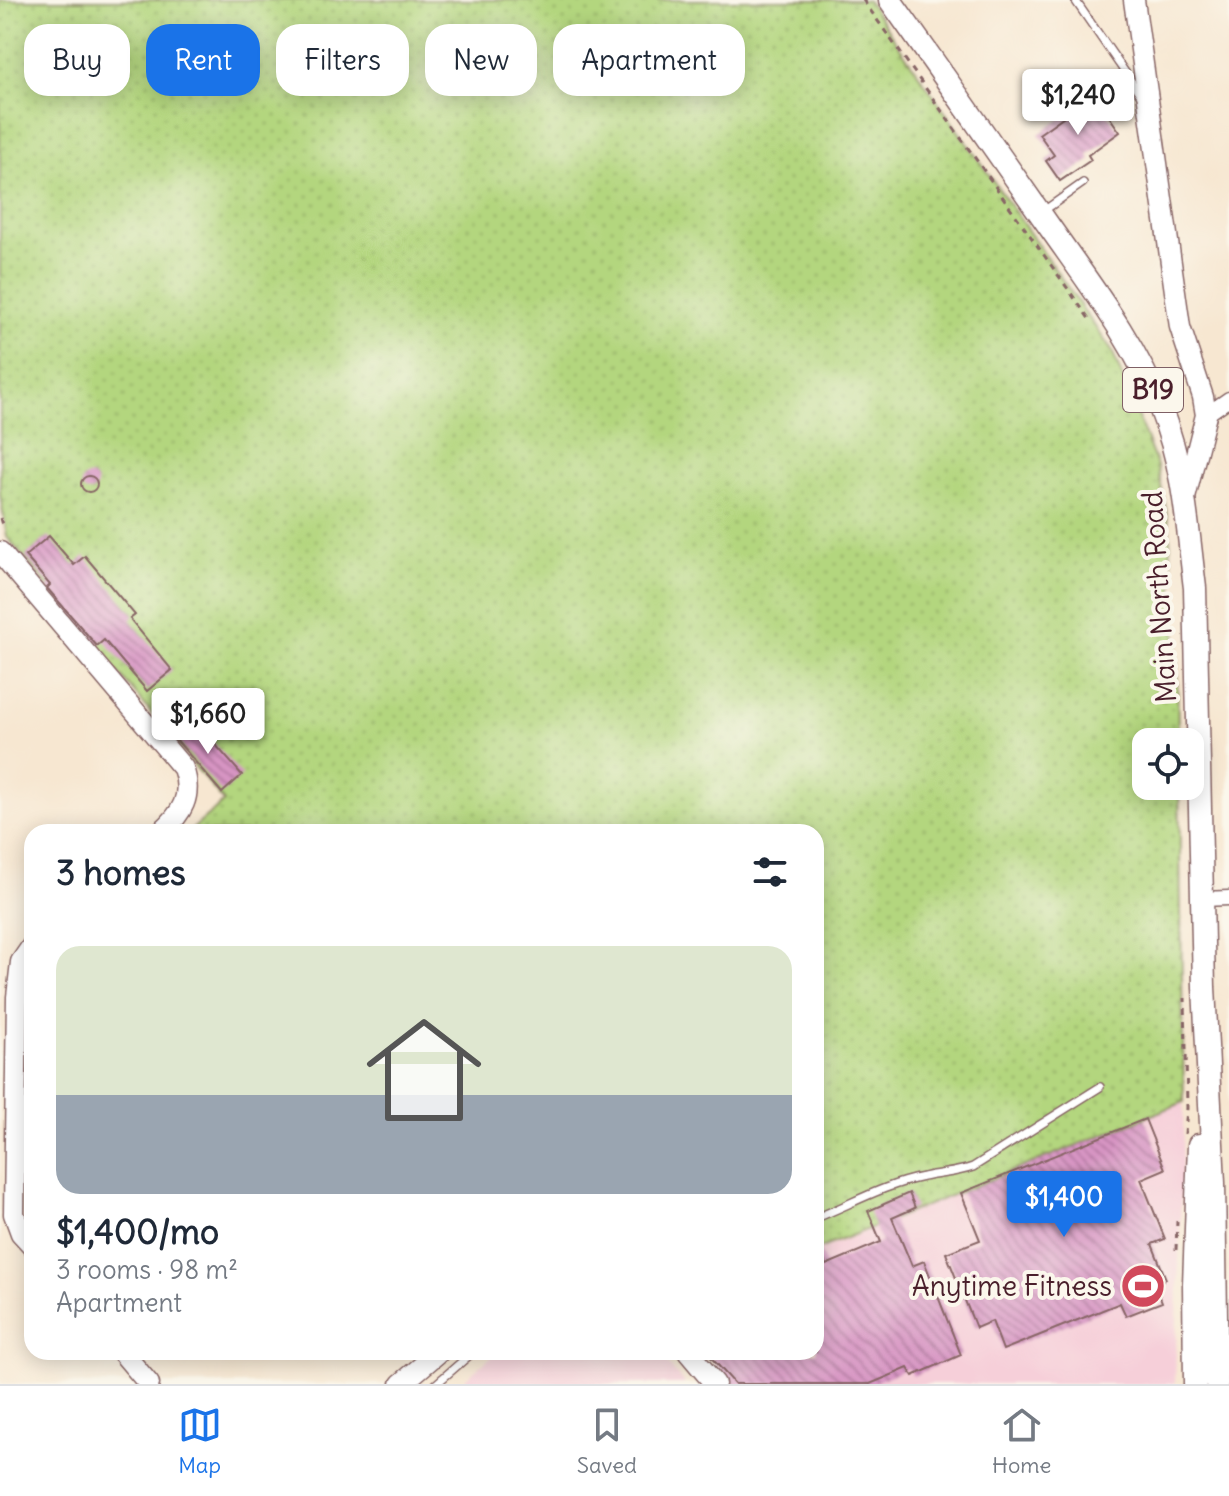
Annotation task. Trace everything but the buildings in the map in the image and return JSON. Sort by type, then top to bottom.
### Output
[{"type":"main road","name":"Main North Road","points":[[890,0],[1110,315],[1150,384],[1170,433],[1185,498],[1195,588],[1202,899],[1195,992],[1195,1384]]},
{"type":"main road","name":"Main North Road","points":[[1195,992],[1214,1183],[1217,1384]]},
{"type":"street","points":[[1134,0],[1180,327],[1206,415],[1185,498]]},
{"type":"street","points":[[1206,415],[1229,399]]},
{"type":"street","points":[[0,552],[183,768],[186,801],[170,824]]},
{"type":"street","points":[[1202,899],[1229,898]]},
{"type":"street","points":[[24,958],[17,997],[14,1214],[24,1236]]},
{"type":"street","points":[[129,1360],[149,1384]]},
{"type":"street","points":[[401,1384],[430,1360]]},
{"type":"street","points":[[695,1360],[715,1384]]},
{"type":"lane","points":[[1075,0],[1146,102]]},
{"type":"lane","points":[[1040,213],[1083,183]]},
{"type":"lane","points":[[824,1215],[887,1188],[973,1167],[1100,1087]]},
{"type":"lane","points":[[436,1384],[464,1360]]},
{"type":"path","points":[[863,0],[1097,329]]},
{"type":"path","points":[[0,518],[0,526]]},
{"type":"path","points":[[1185,1139],[1195,992]]},
{"type":"path","points":[[1176,1264],[1177,1218]]},
{"type":"shaded area","points":[[1184,1102],[1175,1384],[731,1384],[712,1360],[824,1360],[824,1249]]},
{"type":"shaded area","points":[[488,1360],[665,1360],[685,1384],[459,1384]]},
{"type":"green space","points":[[0,0],[867,0],[1112,351],[1157,466],[1169,524],[1177,650],[1178,728],[1132,728],[1132,800],[1179,800],[1184,1102],[824,1247],[824,824],[198,824],[224,802],[7,537],[0,494]]},
{"type":"place","name":"Anytime Fitness","points":[[1143,1286]]}]
